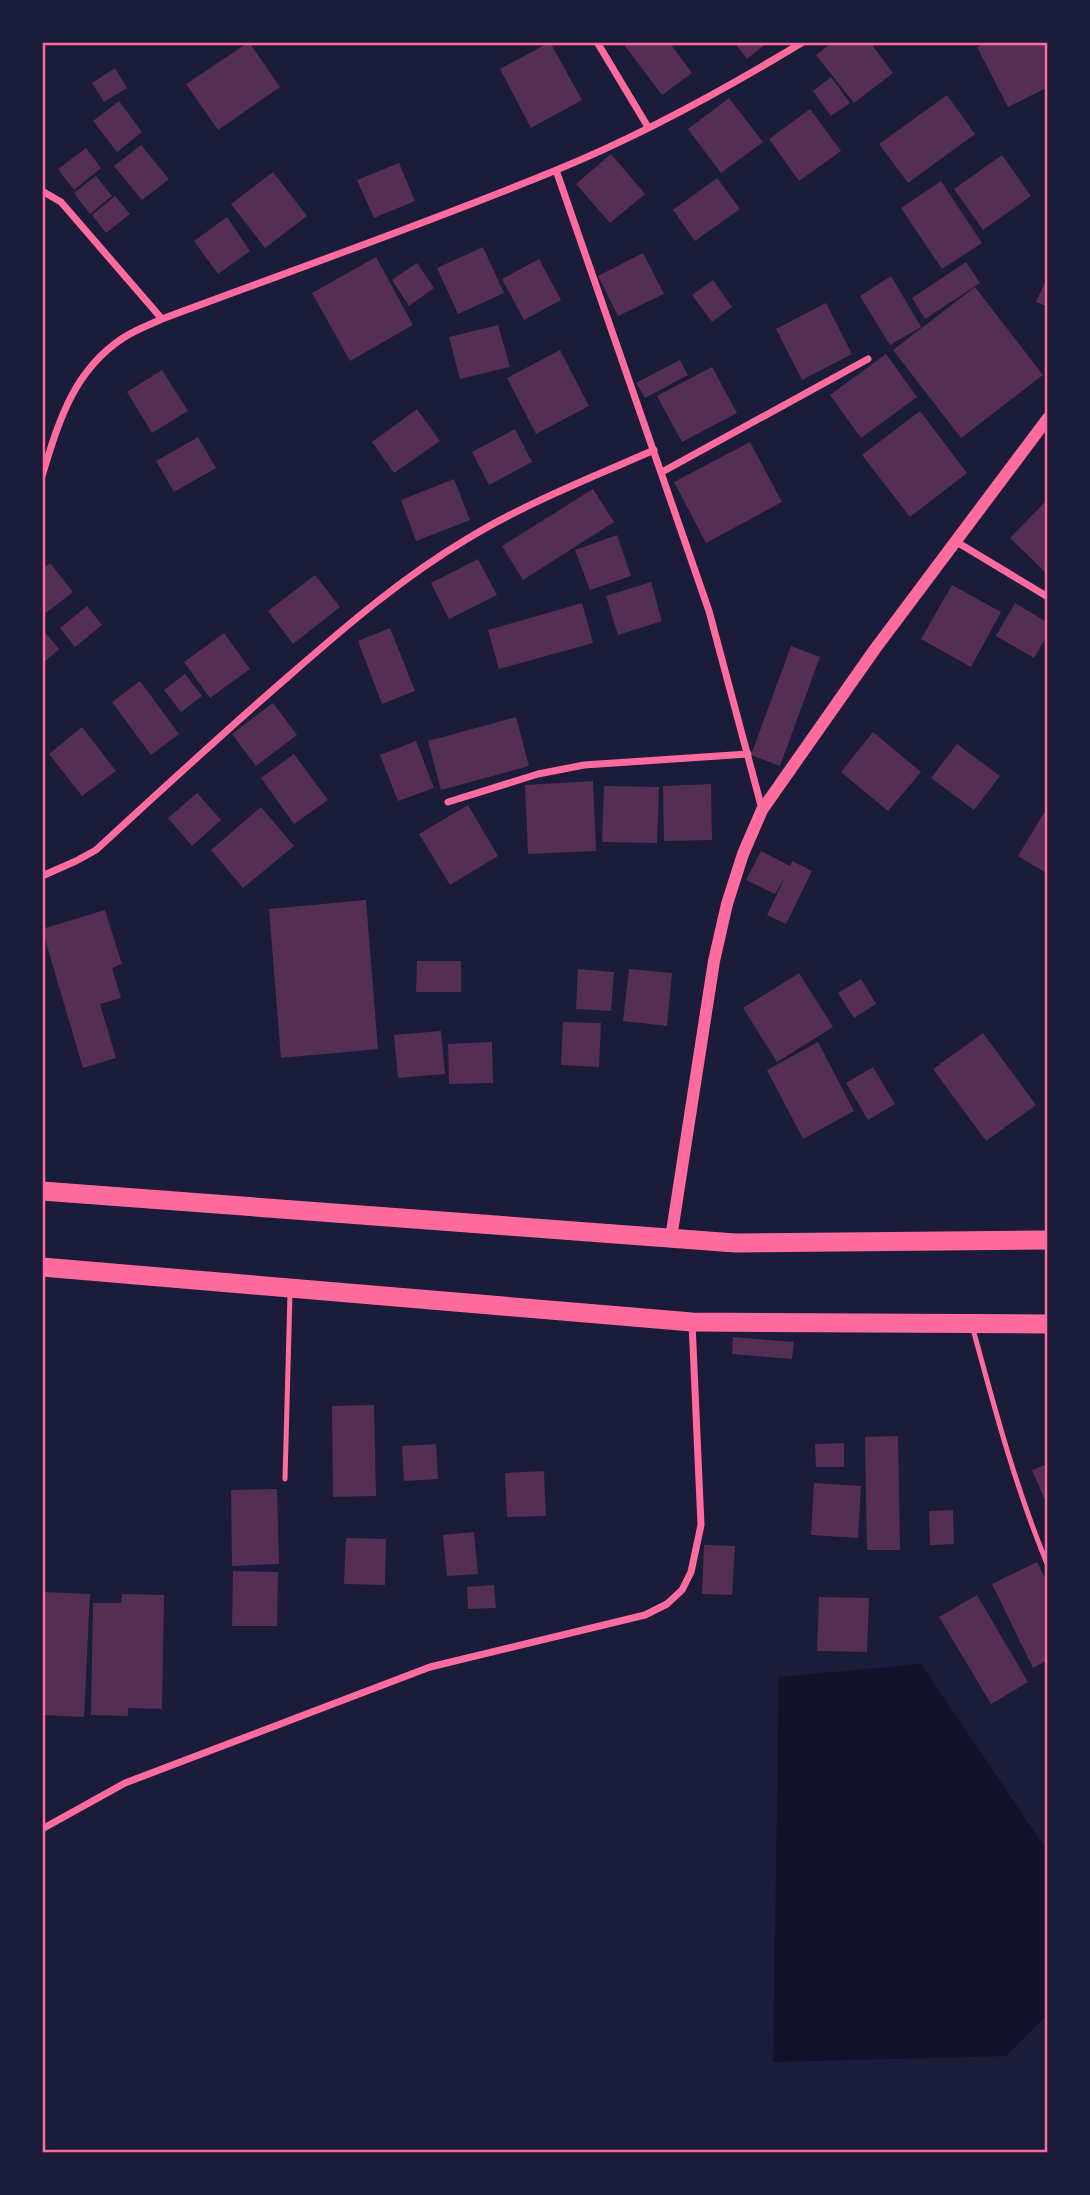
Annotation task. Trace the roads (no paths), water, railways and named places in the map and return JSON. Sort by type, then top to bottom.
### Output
[{"type":"highway","points":[[42,1191],[734,1243],[1048,1240]]},
{"type":"highway","points":[[42,1267],[692,1322],[1048,1324]]},
{"type":"street","points":[[597,42],[648,127]]},
{"type":"street","points":[[42,476],[71,393],[97,358],[124,337],[162,319],[556,170],[648,127],[754,72],[803,42]]},
{"type":"street","points":[[556,170],[709,611],[762,810]]},
{"type":"street","points":[[42,191],[61,202],[162,319]]},
{"type":"street","points":[[662,472],[868,359]]},
{"type":"street","points":[[671,1238],[717,949],[727,904],[743,854],[762,810],[875,649],[1048,418]]},
{"type":"street","points":[[42,876],[96,850],[243,716],[340,631],[400,583],[466,539],[522,508],[654,450]]},
{"type":"street","points":[[955,541],[1048,597]]},
{"type":"street","points":[[447,802],[538,774],[584,765],[748,754]]},
{"type":"street","points":[[42,1829],[125,1783],[430,1667],[645,1615],[667,1604],[682,1590],[691,1572],[701,1525],[692,1322]]},
{"type":"lane","points":[[285,1479],[290,1288]]},
{"type":"lane","points":[[971,1323],[1006,1453],[1028,1519],[1048,1566]]}]
